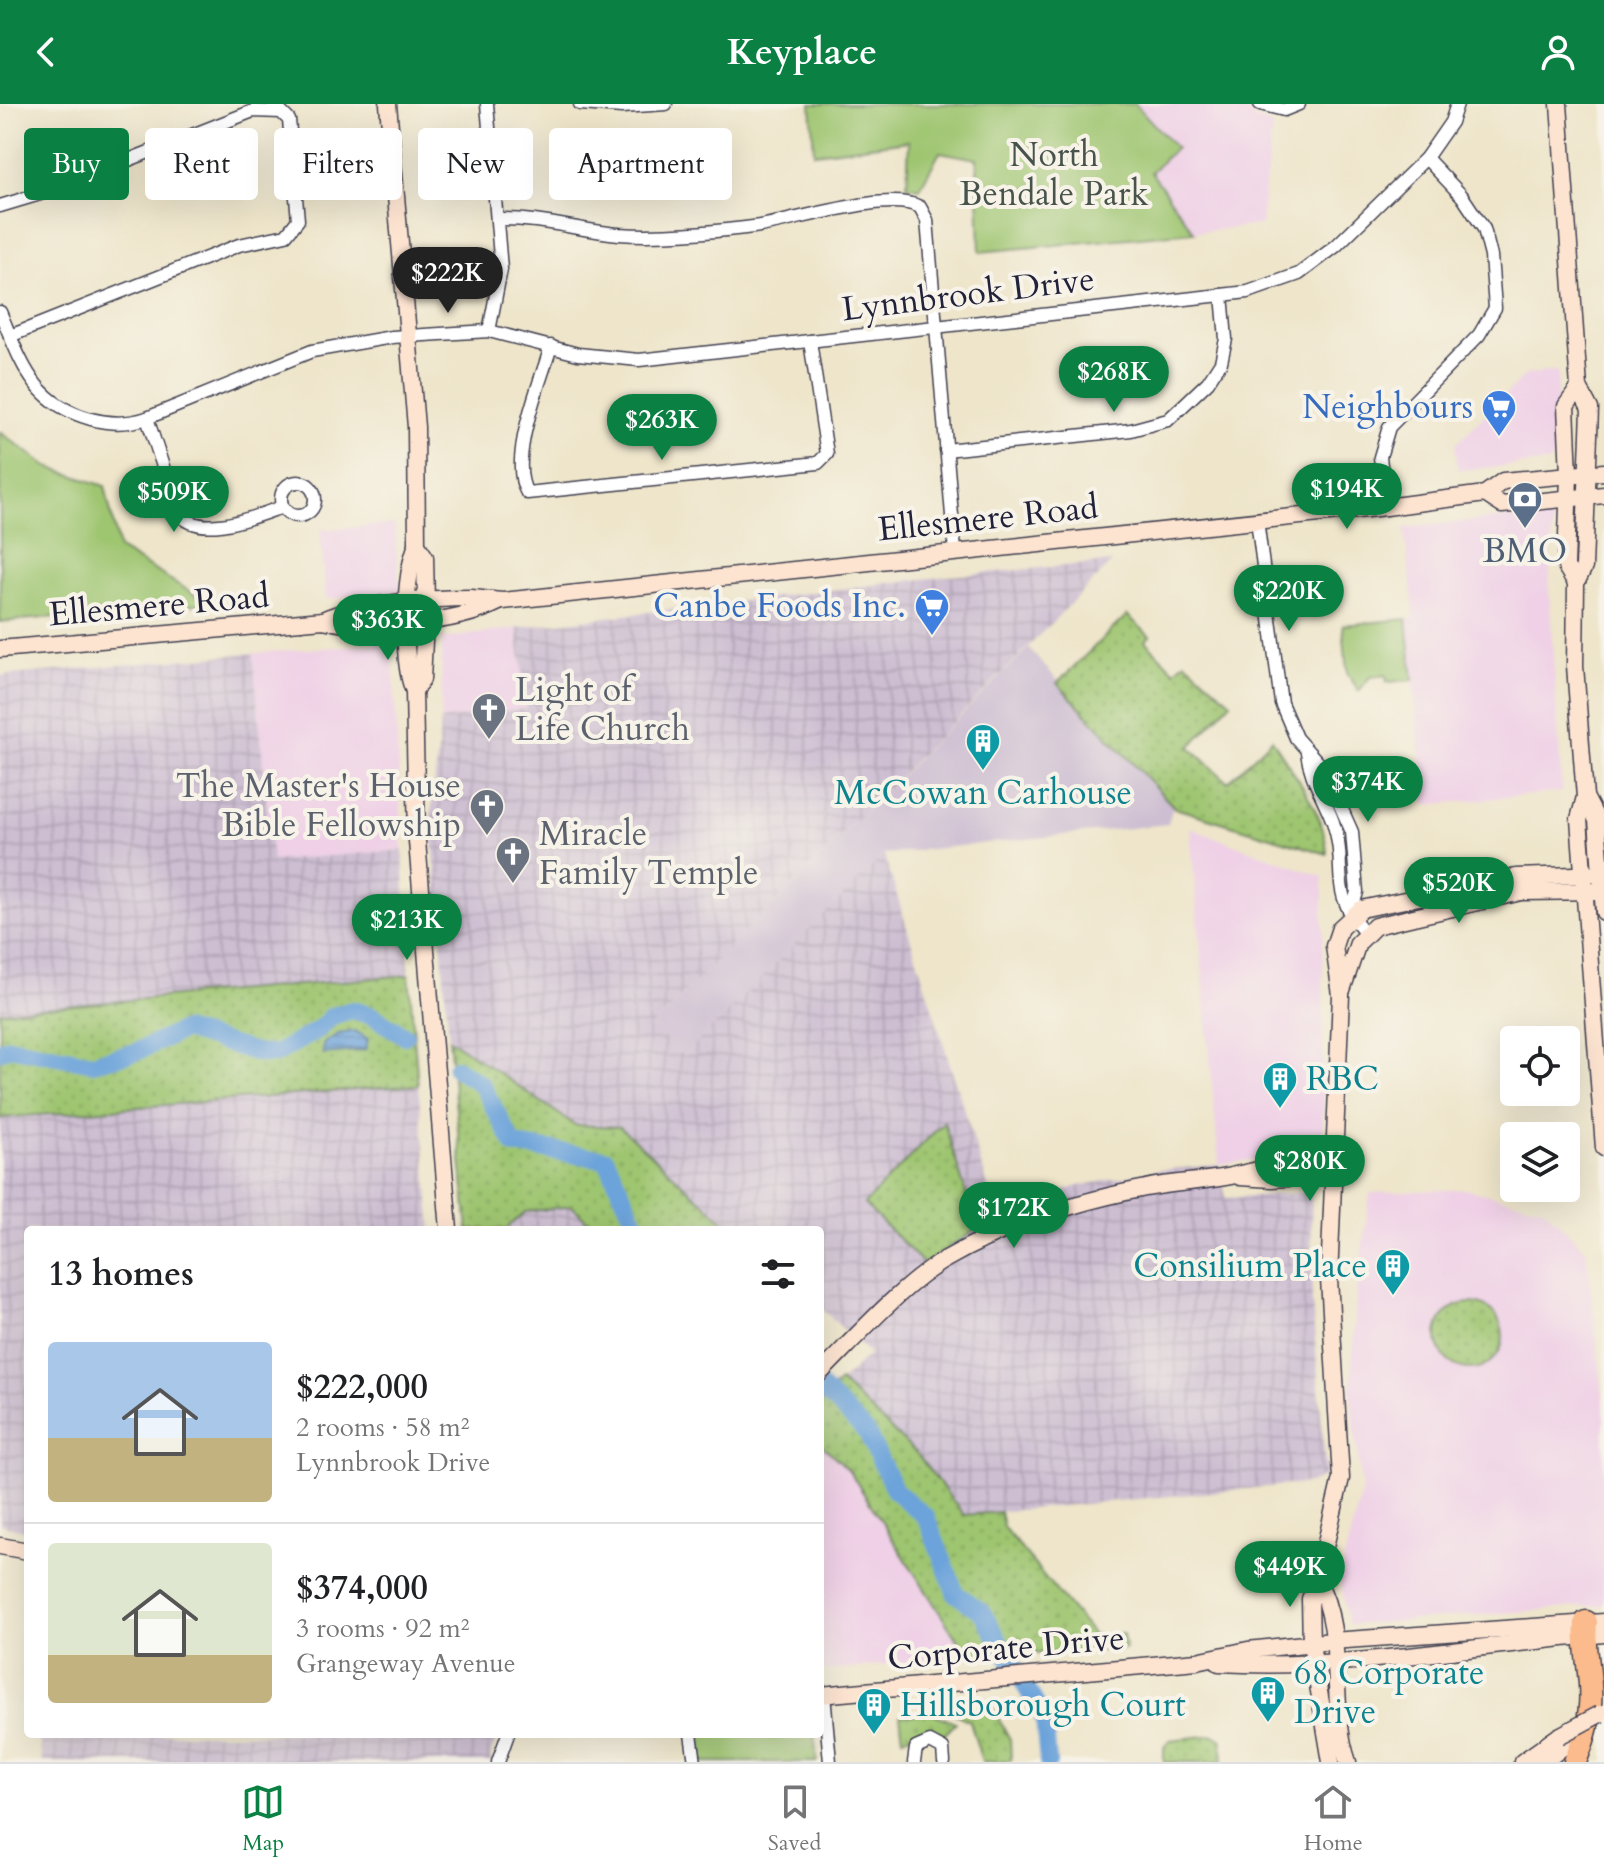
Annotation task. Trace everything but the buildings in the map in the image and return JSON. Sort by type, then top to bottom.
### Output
[{"type":"highway","points":[[1568,1746],[1584,1742],[1591,1704],[1595,1628]]},
{"type":"street","points":[[388,104],[416,427],[417,545],[411,557],[408,604],[415,621]]},
{"type":"street","points":[[487,104],[500,277],[489,331]]},
{"type":"street","points":[[580,104],[622,107],[666,104]]},
{"type":"street","points":[[1260,104],[1275,110],[1299,104]]},
{"type":"street","name":"Lynnbrook Drive","points":[[0,312],[27,375],[54,404],[71,414],[102,422],[147,418],[312,351],[409,335],[489,331],[578,354],[639,360],[935,324],[1222,295],[1280,283],[1320,261],[1426,158],[1451,122],[1457,104]]},
{"type":"street","points":[[1559,104],[1579,388],[1590,409],[1597,472],[1584,567],[1576,583],[1575,666],[1585,797],[1579,819],[1582,891],[1596,1020],[1604,1148]]},
{"type":"street","points":[[0,206],[50,191],[253,111],[281,112],[289,120],[298,220],[286,235],[239,245],[10,336]]},
{"type":"street","points":[[1386,507],[1380,457],[1389,427],[1479,335],[1495,308],[1491,256],[1484,229],[1462,196],[1426,158]]},
{"type":"street","points":[[498,219],[529,218],[612,233],[645,234],[756,227],[905,201],[922,209],[927,220],[955,551]]},
{"type":"street","points":[[946,450],[1131,430],[1168,420],[1208,382],[1221,362],[1226,339],[1222,295]]},
{"type":"street","points":[[551,346],[521,452],[520,472],[527,493],[818,463],[827,454],[828,445],[810,341]]},
{"type":"street","points":[[1576,583],[1566,567],[1569,475],[1566,406],[1579,388]]},
{"type":"street","points":[[147,418],[178,512],[184,520],[197,524],[244,522],[282,507]]},
{"type":"street","name":"Ellesmere Road","points":[[0,649],[323,620],[340,612],[426,602],[473,598],[499,602],[1386,507],[1485,494],[1503,481],[1597,472]]},
{"type":"street","name":"Ellesmere Road","points":[[1485,494],[1502,505],[1596,495]]},
{"type":"street","points":[[1257,520],[1281,703],[1307,752],[1309,773],[1333,823],[1341,899],[1350,916],[1365,933]]},
{"type":"street","points":[[417,545],[425,557],[426,602],[415,621],[408,678],[414,691],[417,841],[449,1226]]},
{"type":"street","name":"Ellesmere Road","points":[[323,620],[345,626],[415,621],[475,614],[499,602]]},
{"type":"street","points":[[1585,797],[1597,820],[1604,912]]},
{"type":"street","points":[[1331,1762],[1311,1644],[1310,1599],[1341,1478],[1330,1325],[1332,1167],[1341,995],[1334,946],[1340,928],[1361,909],[1416,906],[1581,873],[1603,874]]},
{"type":"street","points":[[1499,889],[1521,892],[1603,891]]},
{"type":"street","points":[[1341,995],[1365,933],[1416,906]]},
{"type":"street","points":[[824,1369],[871,1322],[944,1260],[1083,1202],[1149,1187],[1231,1176],[1263,1166],[1332,1167]]},
{"type":"street","points":[[0,1546],[24,1550]]},
{"type":"street","points":[[1317,1581],[1328,1599],[1339,1717],[1348,1762]]},
{"type":"street","name":"Corporate Drive","points":[[1197,1661],[1262,1665],[1335,1662],[1460,1650],[1595,1628]]},
{"type":"street","name":"Corporate Drive","points":[[824,1694],[1197,1661],[1248,1650],[1332,1641],[1458,1631],[1595,1628]]},
{"type":"street","points":[[1458,1631],[1460,1650]]},
{"type":"street","points":[[824,1711],[830,1762]]},
{"type":"street","points":[[1544,1762],[1600,1720]]},
{"type":"street","points":[[498,1762],[507,1738]]},
{"type":"street","points":[[692,1738],[695,1762]]},
{"type":"street","points":[[914,1762],[916,1748],[930,1742],[943,1749],[944,1762]]},
{"type":"street","points":[[1522,1762],[1568,1746]]},
{"type":"shaded area","points":[[1135,104],[1242,104],[1254,118],[1272,125],[1261,225],[1194,232],[1150,172],[1176,148]]},
{"type":"shaded area","points":[[1558,371],[1555,456],[1548,463],[1458,470],[1455,445],[1526,374]]},
{"type":"shaded area","points":[[1553,515],[1549,592],[1562,792],[1425,805],[1408,619],[1415,618],[1404,528]]},
{"type":"shaded area","points":[[394,524],[400,593],[326,599],[320,530]]},
{"type":"shaded area","points":[[1112,562],[652,1026],[683,1056],[884,854],[998,1218],[1075,1187],[1157,1170],[1219,1165],[1226,1198],[1311,1192],[1312,1303],[1326,1475],[1310,1483],[964,1515],[916,1453],[840,1382],[870,1354],[824,1311],[824,1226],[730,1226],[620,1128],[575,1125],[449,1039],[431,815],[441,720],[527,708],[517,628],[948,576]]},
{"type":"shaded area","points":[[517,628],[527,708],[441,720],[442,639]]},
{"type":"shaded area","points":[[392,643],[403,850],[272,861],[253,653]]},
{"type":"shaded area","points":[[1028,648],[1173,806],[1168,824],[884,854],[683,1056],[652,1026]]},
{"type":"shaded area","points":[[253,653],[272,861],[403,850],[409,975],[0,1012],[0,676]]},
{"type":"shaded area","points":[[1190,828],[1323,877],[1323,1148],[1219,1165]]},
{"type":"shaded area","points":[[418,1085],[432,1226],[24,1226],[24,1530],[0,1524],[0,1118]]},
{"type":"shaded area","points":[[1464,1189],[1500,1198],[1500,1202],[1519,1202],[1544,1208],[1586,1250],[1604,1401],[1604,1605],[1349,1625],[1339,1578],[1362,1490],[1351,1394],[1356,1294],[1370,1193]]},
{"type":"shaded area","points":[[573,1206],[593,1226],[509,1226],[525,1212]]},
{"type":"shaded area","points":[[824,1447],[848,1469],[968,1657],[824,1671]]},
{"type":"shaded area","points":[[39,1738],[497,1738],[491,1762],[42,1762]]},
{"type":"green space","name":"North Bendale Park","points":[[811,104],[1135,104],[1176,148],[1151,172],[1194,232],[980,252],[977,159],[940,152],[920,188],[907,186],[909,141],[814,153]]},
{"type":"green space","points":[[0,432],[48,467],[105,486],[119,549],[209,603],[0,622]]},
{"type":"green space","points":[[1127,615],[1150,636],[1145,641],[1175,671],[1185,661],[1231,702],[1190,747],[1228,782],[1272,739],[1315,809],[1327,854],[1175,808],[1057,683]]},
{"type":"green space","points":[[1407,619],[1413,680],[1387,682],[1386,675],[1370,677],[1359,691],[1347,673],[1343,625]]},
{"type":"green space","points":[[409,975],[418,1085],[0,1118],[0,1012]]},
{"type":"green space","points":[[449,1039],[575,1125],[620,1127],[730,1226],[593,1226],[572,1206],[525,1212],[509,1226],[468,1226]]},
{"type":"green space","points":[[944,1122],[977,1229],[924,1264],[864,1204]]},
{"type":"green space","points":[[1470,1303],[1483,1306],[1493,1313],[1500,1323],[1503,1336],[1500,1349],[1493,1359],[1483,1366],[1470,1369],[1457,1366],[1447,1359],[1440,1349],[1437,1336],[1440,1323],[1447,1313],[1457,1306]]},
{"type":"green space","points":[[840,1382],[916,1453],[964,1515],[1000,1512],[1003,1527],[1093,1635],[1123,1634],[1125,1649],[968,1657],[848,1469],[824,1447],[824,1396]]},
{"type":"green space","points":[[993,1709],[1010,1739],[1011,1760],[982,1762],[970,1721],[949,1711]]},
{"type":"green space","points":[[932,1713],[956,1723],[944,1735],[927,1729],[903,1738],[900,1716]]},
{"type":"green space","points":[[1214,1735],[1222,1740],[1223,1762],[1164,1762],[1164,1747],[1170,1740]]},
{"type":"green space","points":[[701,1738],[814,1738],[817,1762],[703,1762]]},
{"type":"water","points":[[355,1031],[368,1039],[365,1050],[323,1054],[323,1044],[338,1034]]},
{"type":"waterway","points":[[0,1051],[9,1047],[93,1063],[136,1052],[184,1030],[261,1054],[276,1054],[319,1029],[332,1016],[352,1010],[373,1016],[405,1036]]},
{"type":"waterway","points":[[456,1068],[481,1084],[514,1145],[606,1159],[637,1226]]},
{"type":"waterway","points":[[824,1391],[867,1433],[895,1491],[926,1517],[956,1594],[982,1612],[1044,1718],[1048,1762]]},
{"type":"place","name":"Neighbours","points":[[1499,438]]},
{"type":"place","name":"BMO","points":[[1525,530]]},
{"type":"place","name":"Canbe Foods Inc.","points":[[932,637]]},
{"type":"place","name":"Light of Life Church","points":[[489,741]]},
{"type":"place","name":"McCowan Carhouse","points":[[983,772]]},
{"type":"place","name":"The Master's House Bible Fellowship","points":[[487,837]]},
{"type":"place","name":"Miracle Family Temple","points":[[513,885]]},
{"type":"place","name":"RBC","points":[[1280,1110]]},
{"type":"place","name":"Consilium Place","points":[[1393,1297]]},
{"type":"place","name":"68 Corporate Drive","points":[[1268,1724]]},
{"type":"place","name":"Hillsborough Court","points":[[874,1736]]}]
